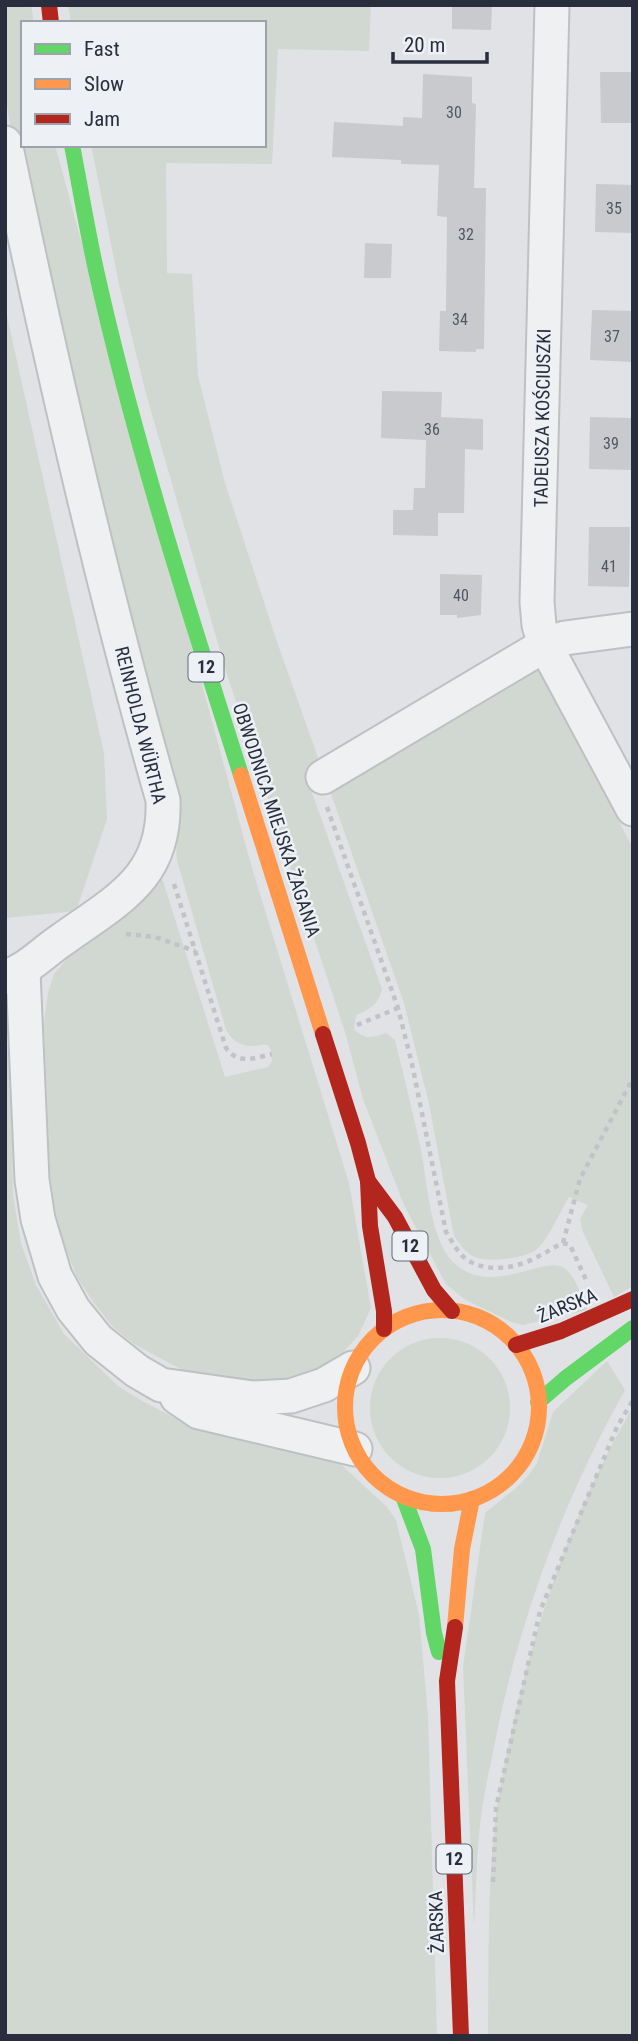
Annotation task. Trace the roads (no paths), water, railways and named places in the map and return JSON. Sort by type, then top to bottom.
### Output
[{"type":"main road","name":"OBWODNICA MIEJSKA ŻAGANIA","points":[[72,147],[96,269],[118,360],[181,588],[358,1143],[368,1181],[370,1226],[384,1311],[384,1329]]},
{"type":"main road","name":"OBWODNICA MIEJSKA ŻAGANIA","points":[[368,1181],[395,1217],[425,1277],[441,1301],[452,1311]]},
{"type":"main road","name":"ŻARSKA","points":[[516,1345],[554,1335],[633,1299]]},
{"type":"main road","points":[[452,1311],[488,1321],[516,1345],[528,1363],[535,1382],[538,1402],[536,1427],[528,1451],[521,1462],[494,1488],[472,1499],[449,1504],[425,1503],[388,1488],[363,1464],[348,1430],[345,1409],[347,1388],[353,1368],[372,1340],[384,1329],[416,1313],[452,1311]]},
{"type":"main road","points":[[538,1402],[633,1328]]},
{"type":"main road","name":"ŻARSKA","points":[[403,1496],[423,1549],[434,1633],[447,1681]]},
{"type":"main road","name":"ŻARSKA","points":[[461,2036],[447,1681],[455,1634],[467,1516],[472,1499]]},
{"type":"street","name":"TADEUSZA KOŚCIUSZKI","points":[[552,5],[537,603],[539,625],[545,645],[633,809]]},
{"type":"street","name":"REINHOLDA WÜRTHA","points":[[5,143],[47,339],[132,693],[163,800],[164,818],[156,852],[136,884],[124,896],[14,974],[32,1180],[38,1219],[55,1276],[73,1309],[98,1340],[137,1371],[161,1385],[253,1398],[291,1396],[324,1385],[353,1368]]},
{"type":"street","points":[[323,777],[545,645],[565,638],[633,629]]},
{"type":"street","points":[[161,1385],[199,1412],[355,1449]]}]
